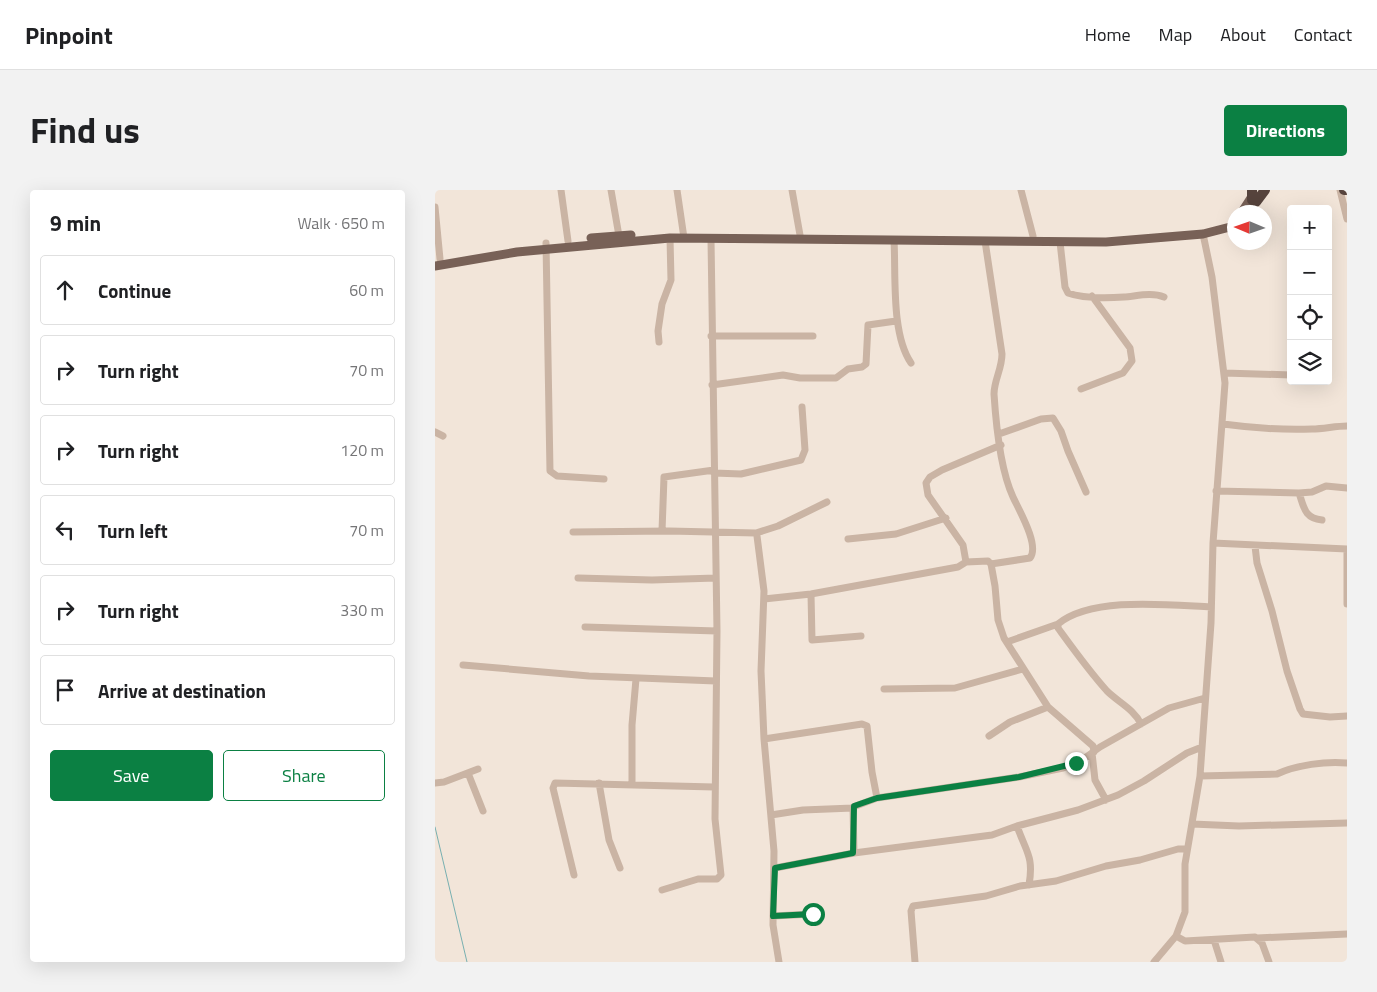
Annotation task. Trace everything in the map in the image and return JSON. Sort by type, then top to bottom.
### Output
[{"type":"highway","points":[[1254,196],[1265,190]]},
{"type":"main road","points":[[1254,196],[1261,190]]},
{"type":"main road","points":[[546,246],[568,241],[619,236],[1110,236],[1195,230],[1227,223]]},
{"type":"main road","points":[[437,261],[546,246],[670,238],[684,235],[711,239],[805,236],[894,240],[1106,242],[1203,234],[1227,228]]},
{"type":"street","points":[[561,190],[568,241]]},
{"type":"street","points":[[611,190],[619,236]]},
{"type":"street","points":[[677,190],[684,235]]},
{"type":"street","points":[[792,190],[805,236]]},
{"type":"street","points":[[1021,190],[1033,236]]},
{"type":"street","points":[[1340,190],[1347,219]]},
{"type":"street","points":[[435,206],[437,261]]},
{"type":"street","points":[[1154,962],[1176,936],[1185,912],[1187,849],[1193,824],[1202,747],[1216,491],[1223,424],[1223,373],[1212,277],[1203,234]]},
{"type":"street","points":[[659,342],[662,304],[671,280],[670,238]]},
{"type":"street","points":[[662,890],[699,879],[720,878],[714,787],[717,631],[711,239]]},
{"type":"street","points":[[894,240],[896,321],[905,354],[911,363]]},
{"type":"street","points":[[764,599],[811,594],[958,567],[966,562],[984,560],[991,564],[1030,558],[1033,554],[1028,529],[1006,477],[999,434],[994,385],[1001,369],[1003,354],[985,241]]},
{"type":"street","points":[[1060,242],[1067,292],[1073,295],[1092,296],[1119,297],[1151,294],[1164,296]]},
{"type":"street","points":[[546,246],[550,471],[557,476],[604,479]]},
{"type":"street","points":[[1081,388],[1123,373],[1132,361],[1130,348],[1092,296]]},
{"type":"street","points":[[713,385],[783,375],[836,378],[848,369],[862,367],[866,364],[868,325],[896,321]]},
{"type":"street","points":[[711,336],[813,336]]},
{"type":"street","points":[[1223,373],[1287,375]]},
{"type":"street","points":[[662,531],[664,477],[714,472],[741,474],[801,460],[805,450],[802,407]]},
{"type":"street","points":[[999,434],[1041,419],[1053,418],[1061,431],[1087,492]]},
{"type":"street","points":[[1223,424],[1253,429],[1309,429],[1347,426]]},
{"type":"street","points":[[435,432],[443,436]]},
{"type":"street","points":[[966,562],[963,545],[946,518],[928,495],[927,480],[942,470],[1001,445]]},
{"type":"street","points":[[1216,491],[1299,493],[1312,492],[1326,486],[1347,488]]},
{"type":"street","points":[[1299,493],[1308,516],[1312,519],[1321,520]]},
{"type":"street","points":[[573,532],[662,531],[756,534],[778,526],[827,502]]},
{"type":"street","points":[[848,539],[896,534],[946,518]]},
{"type":"street","points":[[756,534],[760,546],[764,599],[761,662],[764,739],[775,868],[773,916],[779,962]]},
{"type":"street","points":[[1213,543],[1347,549],[1347,604]]},
{"type":"street","points":[[1255,546],[1257,563],[1299,709],[1303,714],[1347,716]]},
{"type":"street","points":[[991,564],[998,620],[1007,642],[1020,668],[1048,707],[1093,746],[1096,783],[1106,800]]},
{"type":"street","points":[[578,578],[652,580],[716,578]]},
{"type":"street","points":[[811,594],[812,640],[861,636]]},
{"type":"street","points":[[1007,642],[1058,624],[1082,611],[1106,607],[1211,607]]},
{"type":"street","points":[[1058,624],[1058,628],[1080,661],[1109,693],[1137,717],[1141,724]]},
{"type":"street","points":[[585,627],[717,631]]},
{"type":"street","points":[[463,665],[636,679],[716,681]]},
{"type":"street","points":[[884,689],[955,688],[1020,668]]},
{"type":"street","points":[[631,785],[632,725],[636,679]]},
{"type":"street","points":[[771,815],[803,810],[853,808],[877,798],[1019,777],[1063,768],[1175,706],[1205,698]]},
{"type":"street","points":[[989,736],[1010,722],[1048,707]]},
{"type":"street","points":[[764,739],[862,724],[867,726],[877,798]]},
{"type":"street","points":[[775,868],[853,853],[989,836],[1017,826],[1069,813],[1106,800],[1144,781],[1180,757],[1202,747]]},
{"type":"street","points":[[1200,776],[1277,774],[1288,769],[1304,766],[1338,762],[1347,763]]},
{"type":"street","points":[[435,783],[444,782],[477,769]]},
{"type":"street","points":[[468,773],[483,811]]},
{"type":"street","points":[[574,875],[554,785],[560,782],[714,787]]},
{"type":"street","points":[[599,783],[609,840],[620,868]]},
{"type":"street","points":[[853,808],[853,853]]},
{"type":"street","points":[[1193,824],[1239,826],[1347,823]]},
{"type":"street","points":[[1017,826],[1031,861],[1032,874],[1029,885]]},
{"type":"street","points":[[915,962],[911,911],[913,906],[986,896],[1029,885],[1056,881],[1105,866],[1140,860],[1178,849],[1187,849]]},
{"type":"street","points":[[773,916],[813,914],[818,922]]},
{"type":"street","points":[[1176,936],[1181,940],[1214,940],[1240,937],[1347,934]]},
{"type":"street","points":[[1257,938],[1262,943],[1269,962]]},
{"type":"street","points":[[1214,940],[1221,962]]},
{"type":"waterway","points":[[435,827],[467,962]]},
{"type":"route","points":[[813,914],[773,916],[775,868],[853,853],[854,806],[877,798],[1019,777],[1044,770],[1063,768],[1076,763]]}]
